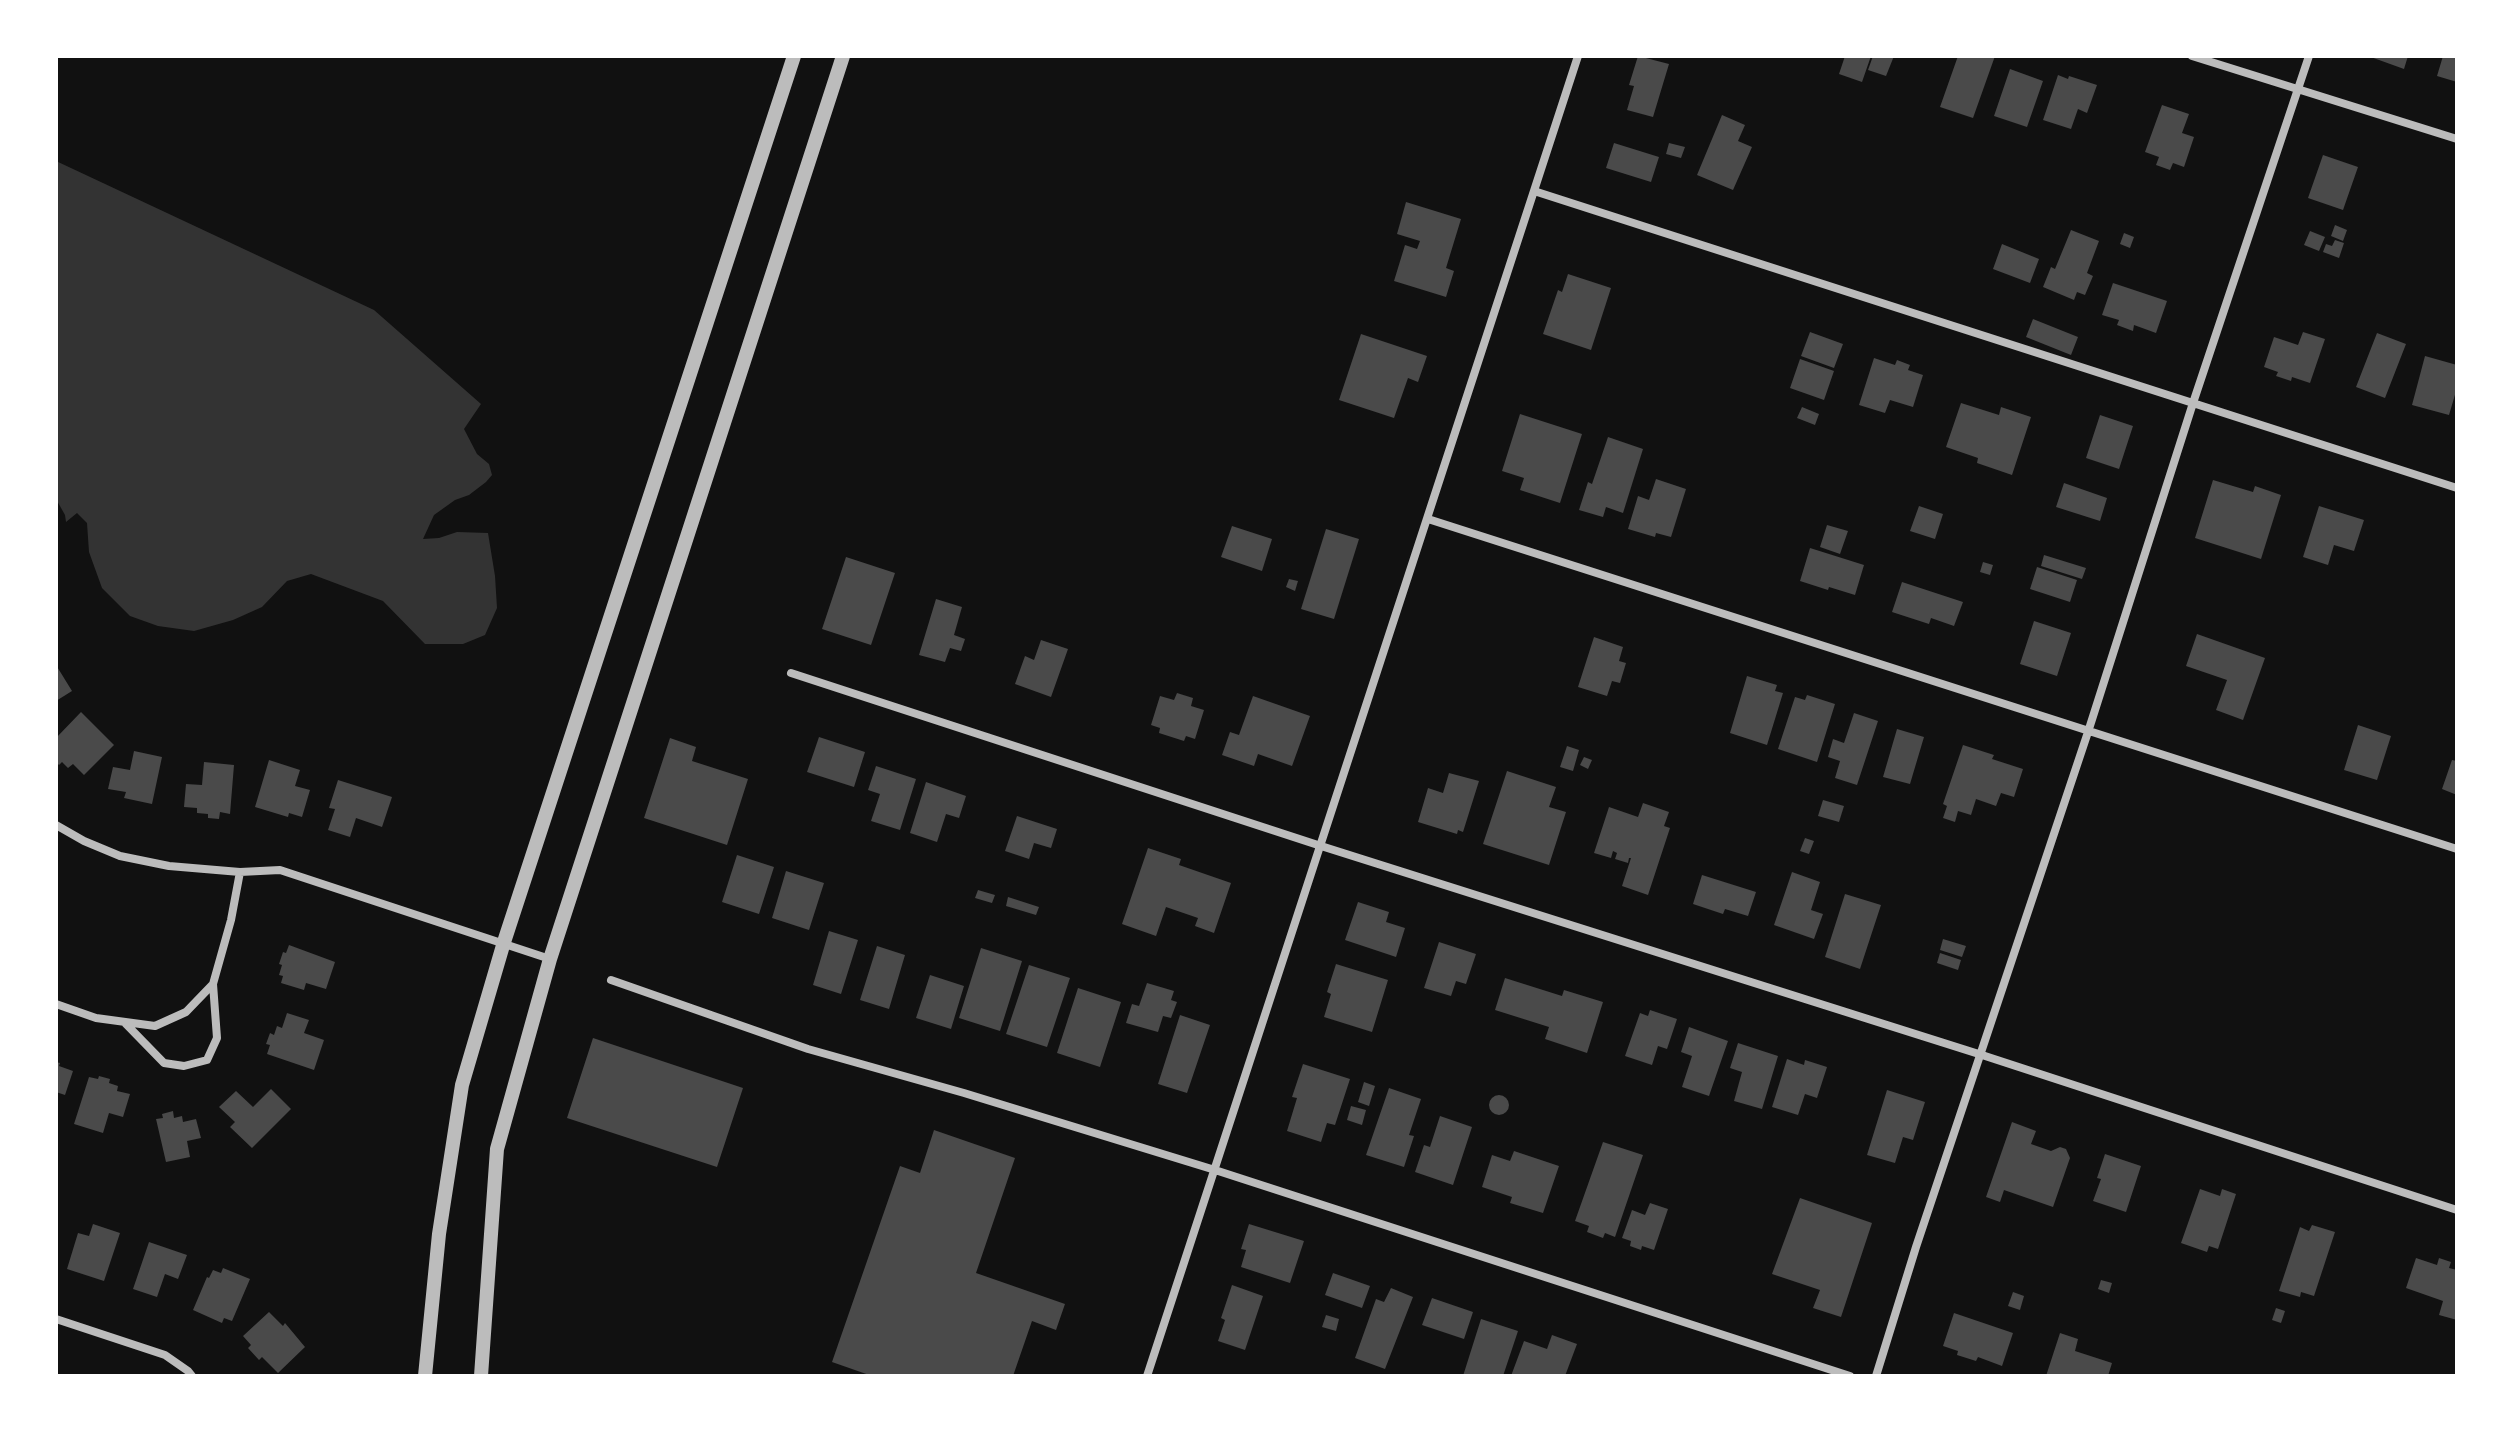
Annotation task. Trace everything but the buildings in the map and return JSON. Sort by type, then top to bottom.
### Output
[{"type":"street","points":[[425,1376],[439,1234],[462,1085],[504,942],[794,56]]},
{"type":"street","points":[[481,1376],[497,1149],[550,959],[843,56]]},
{"type":"street","points":[[1147,1376],[1578,56]]},
{"type":"street","points":[[2192,56],[2457,139]]},
{"type":"street","points":[[1876,1376],[2309,56]]},
{"type":"street","points":[[1534,191],[2457,488]]},
{"type":"street","points":[[1428,519],[2457,849]]},
{"type":"street","points":[[791,673],[2457,1210]]},
{"type":"street","points":[[56,825],[120,856],[169,866],[240,872],[280,870],[550,959]]},
{"type":"street","points":[[124,1023],[164,1063],[184,1066],[207,1060],[217,1038],[213,984],[231,920],[240,872]]},
{"type":"street","points":[[611,980],[808,1049],[1215,1170],[1850,1376]]},
{"type":"street","points":[[56,1004],[96,1018],[155,1026],[186,1012],[213,984]]},
{"type":"street","points":[[56,1319],[165,1355],[190,1373]]},
{"type":"shaded area","points":[[56,161],[374,310],[481,404],[464,429],[477,454],[489,464],[492,475],[469,495],[455,500],[434,515],[423,539],[457,532],[488,533],[497,608],[485,635],[463,644],[425,644],[383,601],[311,574],[287,581],[262,607],[233,620],[194,631],[158,626],[130,616],[102,588],[89,552],[87,523],[77,513],[66,522],[56,499]]}]
